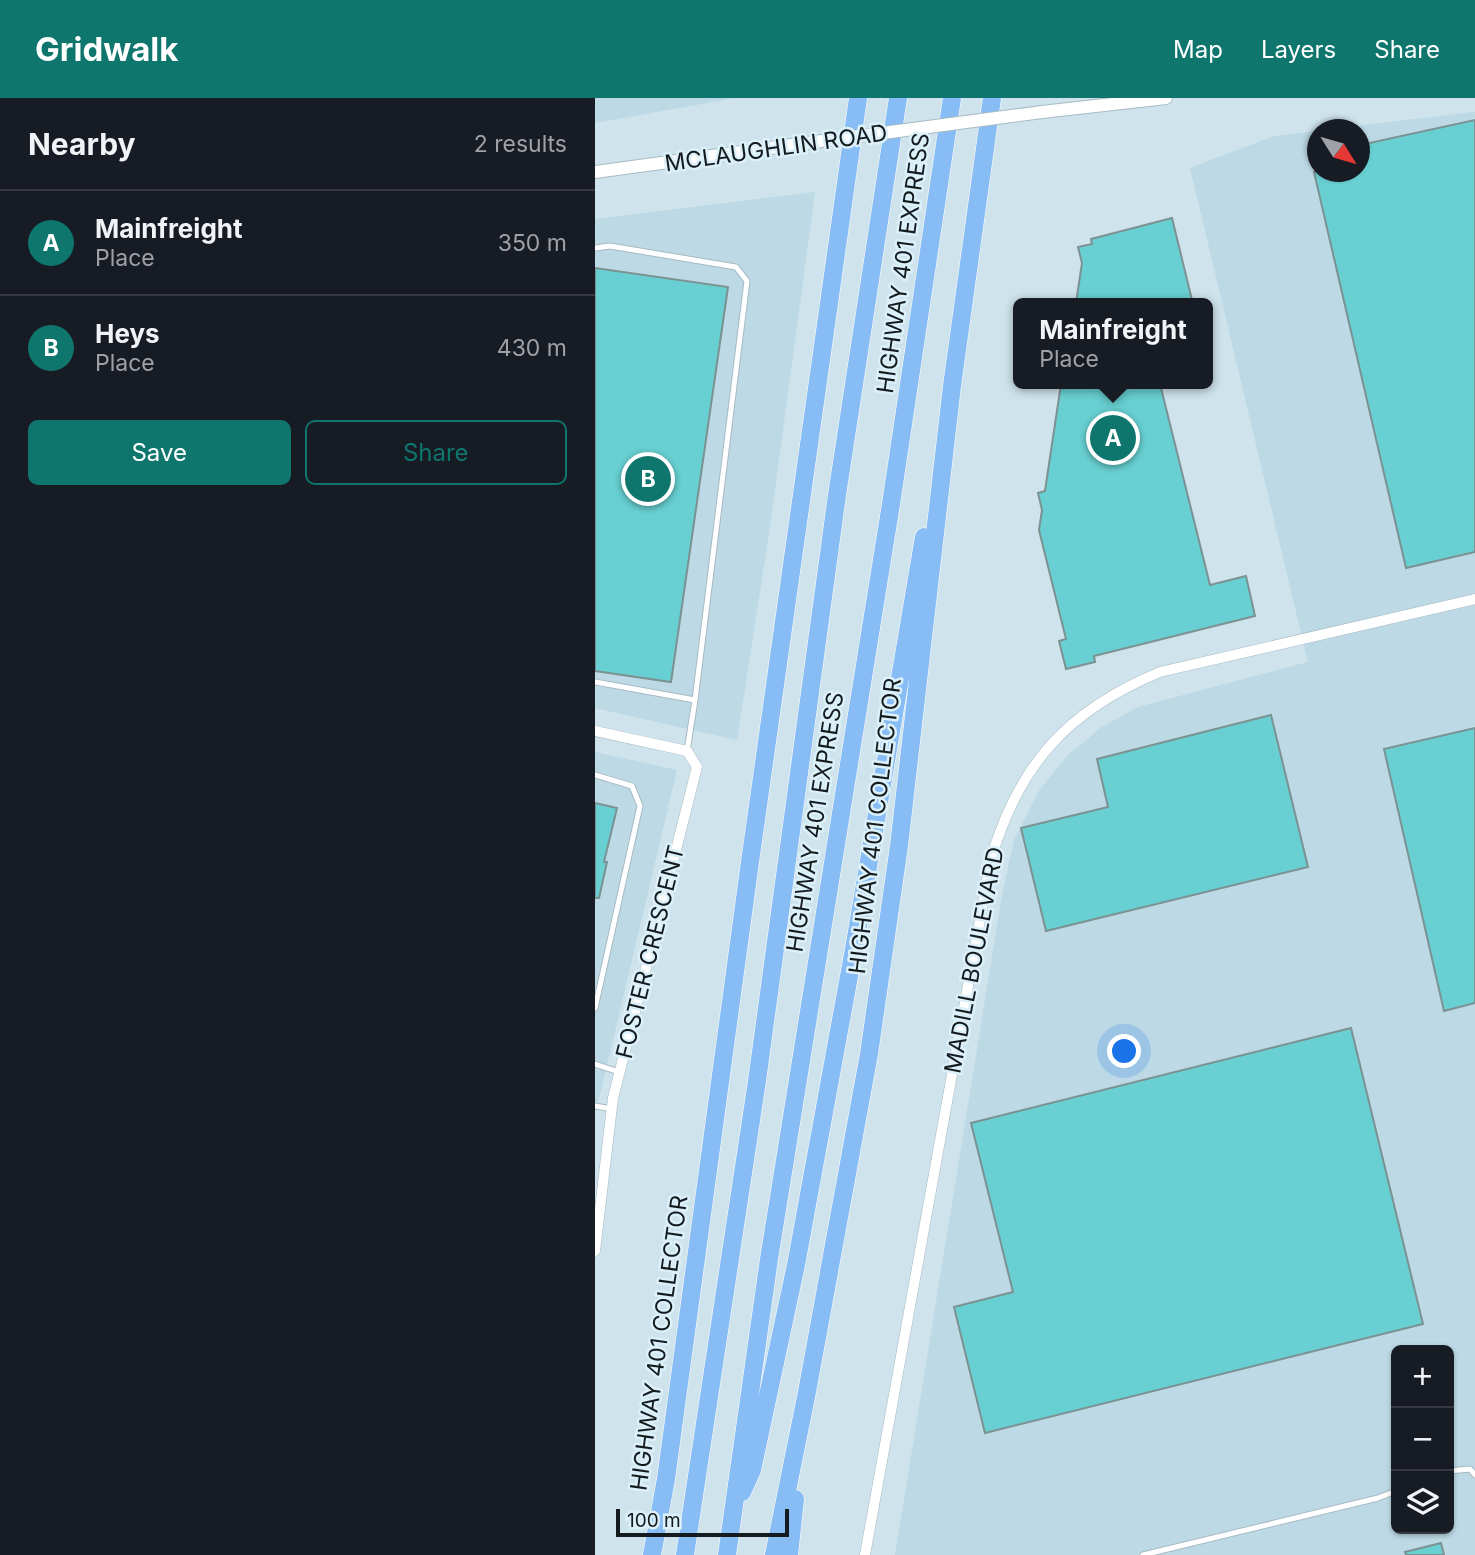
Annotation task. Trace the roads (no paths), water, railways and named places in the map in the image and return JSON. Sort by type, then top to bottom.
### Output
[{"type":"highway","name":"HIGHWAY 401 COLLECTOR","points":[[652,1555],[669,1452],[858,98]]},
{"type":"highway","name":"HIGHWAY 401 EXPRESS","points":[[685,1555],[757,1081],[837,495],[898,98]]},
{"type":"highway","name":"HIGHWAY 401 EXPRESS","points":[[727,1555],[769,1259],[891,504],[952,98]]},
{"type":"highway","name":"HIGHWAY 401 COLLECTOR","points":[[774,1555],[869,1054],[899,846],[952,386],[992,98]]},
{"type":"highway","points":[[734,1510],[752,1470],[796,1265],[854,949],[906,631],[952,386]]},
{"type":"highway","points":[[789,1555],[807,1392]]},
{"type":"street","name":"MCLAUGHLIN ROAD","points":[[595,172],[1166,98]]},
{"type":"street","name":"MADILL BOULEVARD","points":[[865,1555],[991,859],[1009,807],[1023,782],[1039,759],[1077,718],[1124,687],[1160,672],[1475,599]]},
{"type":"street","points":[[595,731],[687,751]]},
{"type":"street","name":"FOSTER CRESCENT","points":[[595,1251],[619,1072],[697,767],[687,751]]},
{"type":"lane","points":[[595,248],[610,246],[736,267],[747,281],[687,751]]},
{"type":"lane","points":[[595,682],[695,700]]},
{"type":"lane","points":[[595,775],[632,786],[640,806],[595,1009]]},
{"type":"lane","points":[[595,971],[603,972]]},
{"type":"lane","points":[[595,1065],[619,1072]]},
{"type":"lane","points":[[595,1106],[612,1110]]},
{"type":"lane","points":[[1454,1471],[1470,1469],[1475,1475]]},
{"type":"lane","points":[[1143,1555],[1391,1493]]},
{"type":"place","name":"Mainfreight","points":[[1113,438]]},
{"type":"place","name":"Heys","points":[[648,479]]}]
